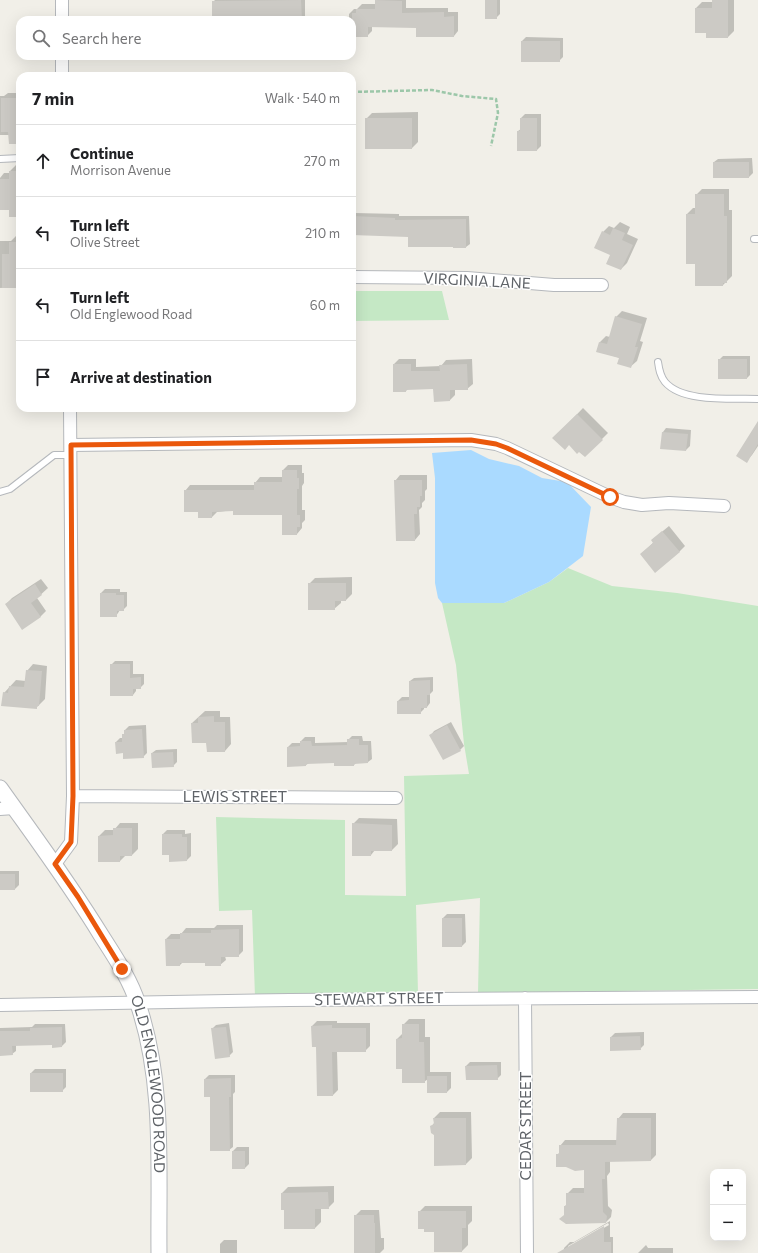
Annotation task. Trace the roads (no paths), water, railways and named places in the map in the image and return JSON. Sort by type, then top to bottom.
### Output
[{"type":"street","points":[[62,0],[62,16]]},
{"type":"street","points":[[62,60],[62,72]]},
{"type":"street","name":"VIRGINIA LANE","points":[[356,277],[467,278],[554,285],[602,285]]},
{"type":"street","points":[[55,864],[71,842],[73,796],[70,412]]},
{"type":"street","points":[[71,450],[471,440],[496,444],[507,448],[610,497],[624,502],[642,505],[669,503],[724,506]]},
{"type":"street","name":"OLD ENGLEWOOD ROAD","points":[[0,788],[7,808],[55,864],[78,897],[122,969],[138,1003],[147,1033],[158,1110],[159,1253]]},
{"type":"street","name":"LEWIS STREET","points":[[73,796],[396,798]]},
{"type":"street","name":"STEWART STREET","points":[[0,1005],[525,998],[758,997]]},
{"type":"street","name":"CEDAR STREET","points":[[525,998],[527,1253]]},
{"type":"lane","points":[[0,159],[16,158]]},
{"type":"lane","points":[[658,362],[660,373],[665,382],[676,391],[692,395],[758,399]]},
{"type":"lane","points":[[0,492],[10,489],[54,455],[71,450]]},
{"type":"water","points":[[471,450],[489,459],[519,466],[542,478],[567,482],[591,507],[583,556],[549,582],[504,603],[442,603],[438,598],[435,583],[435,478],[432,453]]}]
